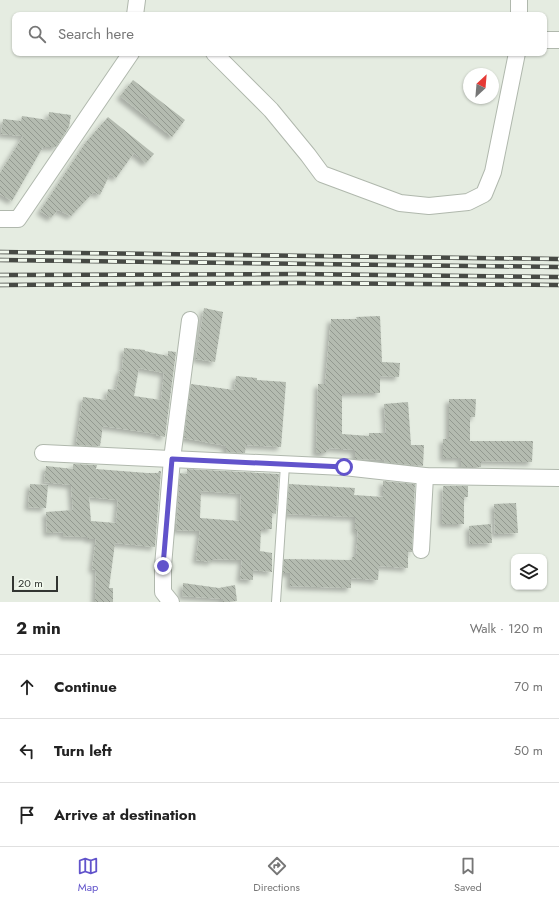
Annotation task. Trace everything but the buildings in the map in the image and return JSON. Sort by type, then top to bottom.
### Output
[{"type":"street","points":[[135,12],[137,0]]},
{"type":"street","points":[[519,0],[519,12]]},
{"type":"street","points":[[547,40],[559,40]]},
{"type":"street","points":[[0,219],[18,219],[129,56]]},
{"type":"street","points":[[217,56],[271,110],[322,174],[400,203],[429,206],[468,202],[484,194],[493,172],[516,56]]},
{"type":"street","points":[[171,602],[163,592],[163,566],[172,459],[190,320]]},
{"type":"street","points":[[43,453],[344,467],[425,476],[559,478]]},
{"type":"street","points":[[421,550],[425,476]]},
{"type":"lane","points":[[276,602],[285,464]]},
{"type":"railway","points":[[0,252],[559,259]]},
{"type":"railway","points":[[0,260],[559,267]]},
{"type":"railway","points":[[0,275],[298,274],[559,277]]},
{"type":"railway","points":[[0,285],[296,283],[559,285]]},
{"type":"route","points":[[163,566],[172,459],[344,467]]}]
